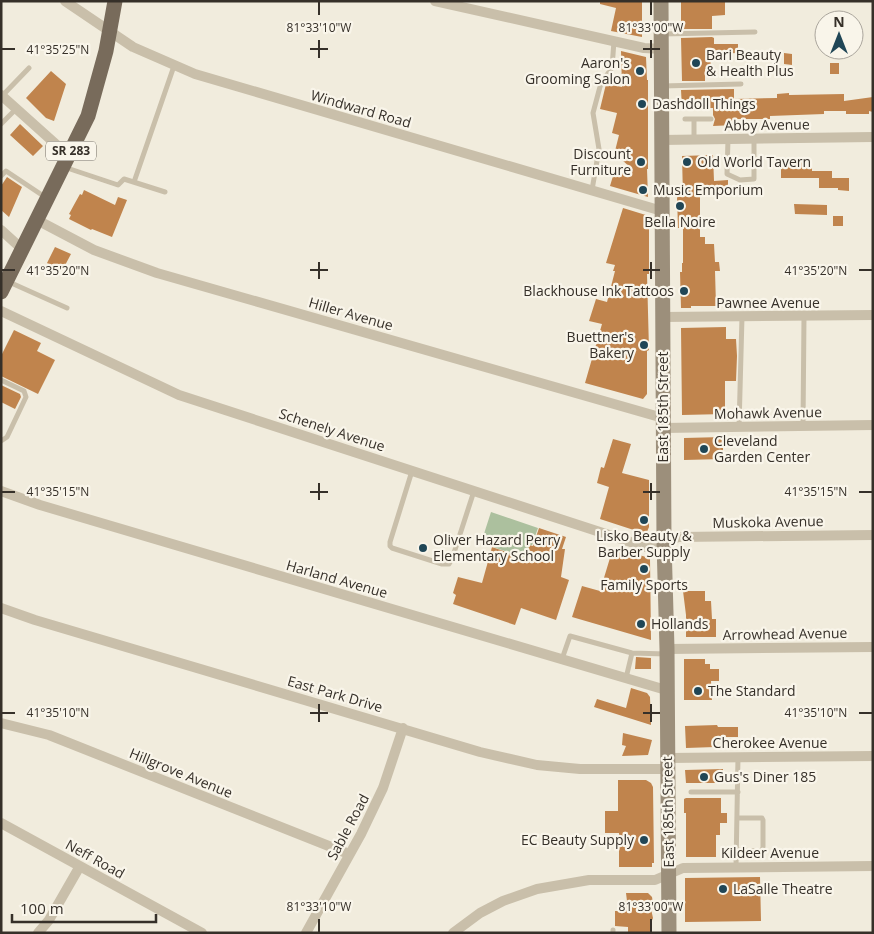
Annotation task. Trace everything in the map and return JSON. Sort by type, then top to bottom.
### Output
[{"type":"main road","name":"SR 283","points":[[4,286],[88,116],[97,87],[116,1]]},
{"type":"street","name":"Windward Road","points":[[65,1],[133,47],[195,74],[662,211]]},
{"type":"street","points":[[435,1],[644,48],[662,49]]},
{"type":"street","name":"East 185th Street","points":[[661,1],[662,317],[669,933]]},
{"type":"street","points":[[2,96],[16,108],[66,162]]},
{"type":"street","name":"Abby Avenue","points":[[662,140],[873,138]]},
{"type":"street","name":"Hiller Avenue","points":[[38,220],[94,250],[157,273],[663,423]]},
{"type":"street","points":[[1,230],[22,249]]},
{"type":"street","name":"Schenely Avenue","points":[[1,311],[180,395],[646,547],[664,542]]},
{"type":"street","name":"Pawnee Avenue","points":[[662,317],[873,315]]},
{"type":"street","name":"Mohawk Avenue","points":[[663,423],[739,427],[873,425]]},
{"type":"street","name":"Harland Avenue","points":[[1,491],[40,505],[666,690]]},
{"type":"street","name":"Muskoka Avenue","points":[[664,542],[689,537],[873,535]]},
{"type":"street","name":"East Park Drive","points":[[1,608],[480,752],[537,765],[580,769],[668,763]]},
{"type":"street","name":"Arrowhead Avenue","points":[[667,652],[873,647]]},
{"type":"street","name":"Hillgrove Avenue","points":[[1,723],[49,735],[349,854]]},
{"type":"street","name":"Sable Road","points":[[306,933],[383,788],[403,728]]},
{"type":"street","name":"Cherokee Avenue","points":[[668,763],[738,758],[873,756]]},
{"type":"street","name":"Neff Road","points":[[1,823],[202,933]]},
{"type":"street","points":[[38,933],[49,920],[80,866]]},
{"type":"street","name":"Kildeer Avenue","points":[[453,933],[487,909],[503,901],[538,889],[588,880],[654,880],[682,868],[873,866]]},
{"type":"lane","points":[[662,34],[755,32]]},
{"type":"lane","points":[[592,191],[599,148],[593,114],[601,83],[612,68],[614,41]]},
{"type":"lane","points":[[134,182],[174,66]]},
{"type":"lane","points":[[2,96],[29,68]]},
{"type":"lane","points":[[662,86],[741,84]]},
{"type":"lane","points":[[1,124],[16,108]]},
{"type":"lane","points":[[684,119],[711,119]]},
{"type":"lane","points":[[694,119],[694,140]]},
{"type":"lane","points":[[728,139],[727,174],[740,180],[754,179],[754,139]]},
{"type":"lane","points":[[66,162],[118,184],[124,179],[165,192]]},
{"type":"lane","points":[[1,176],[6,170],[47,199]]},
{"type":"lane","points":[[4,286],[67,308]]},
{"type":"lane","points":[[803,426],[804,316]]},
{"type":"lane","points":[[739,427],[742,317]]},
{"type":"lane","points":[[1,380],[24,391],[26,396],[7,438],[1,441]]},
{"type":"lane","points":[[412,471],[390,542],[392,548],[442,564],[449,564],[474,491]]},
{"type":"lane","points":[[562,659],[570,636],[632,653],[667,652]]},
{"type":"lane","points":[[626,678],[632,653]]},
{"type":"lane","points":[[736,867],[738,758]]},
{"type":"lane","points":[[691,792],[738,792]]},
{"type":"lane","points":[[736,850],[761,851],[763,848],[762,818],[737,818]]},
{"type":"green space","points":[[491,512],[538,528],[532,545],[529,545],[526,558],[481,543]]},
{"type":"building","points":[[600,1],[642,1],[642,37],[611,31],[616,8],[600,4]]},
{"type":"building","points":[[681,1],[725,1],[725,15],[712,16],[712,29],[681,29]]},
{"type":"building","points":[[681,38],[714,38],[714,44],[738,44],[738,53],[710,54],[711,68],[705,69],[705,81],[682,81]]},
{"type":"building","points":[[621,51],[646,57],[648,80],[648,197],[610,186],[613,176],[619,177],[619,170],[633,170],[621,159],[623,153],[615,151],[619,135],[612,133],[617,113],[600,109],[606,84],[622,87]]},
{"type":"building","points":[[784,53],[792,54],[792,65],[784,64]]},
{"type":"building","points":[[830,63],[839,63],[839,74],[830,74]]},
{"type":"building","points":[[51,71],[66,84],[54,121],[46,118],[26,98]]},
{"type":"building","points":[[734,89],[734,99],[777,98],[777,94],[789,93],[789,95],[844,94],[844,101],[873,97],[873,112],[869,111],[869,114],[846,114],[846,111],[824,111],[824,114],[770,116],[770,119],[734,119],[734,125],[713,126],[715,119],[713,108],[682,108],[681,90]]},
{"type":"building","points":[[20,124],[43,146],[33,156],[10,135]]},
{"type":"building","points":[[713,155],[714,181],[728,180],[728,193],[700,193],[700,237],[705,237],[705,244],[714,244],[715,262],[719,262],[720,271],[715,271],[716,306],[681,308],[680,272],[682,272],[683,263],[683,228],[678,228],[677,197],[683,197],[682,156]]},
{"type":"building","points":[[781,161],[812,161],[812,171],[832,171],[832,178],[849,178],[849,191],[838,190],[838,188],[819,188],[819,178],[781,178]]},
{"type":"building","points":[[7,177],[22,187],[9,217],[1,210],[1,186]]},
{"type":"building","points":[[84,190],[115,205],[118,197],[127,200],[112,237],[91,230],[69,219],[71,215],[69,214]]},
{"type":"building","points":[[794,204],[827,205],[827,215],[795,214]]},
{"type":"building","points":[[623,208],[649,216],[649,274],[647,274],[649,350],[647,351],[647,394],[643,399],[585,383],[602,324],[589,321],[596,299],[607,302],[615,265],[606,263]]},
{"type":"building","points":[[833,216],[843,216],[843,226],[833,226]]},
{"type":"building","points":[[55,247],[71,254],[62,271],[47,263]]},
{"type":"building","points":[[726,327],[726,339],[736,339],[737,356],[736,381],[725,381],[725,414],[682,415],[681,328]]},
{"type":"building","points":[[14,330],[41,343],[37,351],[55,360],[38,394],[1,376],[1,356]]},
{"type":"building","points":[[1,385],[20,394],[21,397],[15,409],[1,402]]},
{"type":"building","name":"Cleveland Garden Center","points":[[723,437],[723,459],[684,460],[684,438]]},
{"type":"building","points":[[613,439],[631,444],[622,473],[649,480],[649,527],[646,534],[600,519],[609,487],[597,483],[601,467],[604,468]]},
{"type":"building","points":[[539,528],[566,537],[562,549],[565,549],[561,577],[569,580],[556,620],[521,608],[515,625],[453,604],[456,595],[453,593],[458,577],[482,583],[492,547],[527,559],[529,545],[533,546]]},
{"type":"building","points":[[613,548],[650,558],[651,640],[572,617],[582,586],[600,591]]},
{"type":"building","points":[[683,591],[705,591],[705,601],[711,601],[712,619],[716,619],[716,637],[686,637]]},
{"type":"building","points":[[636,657],[651,658],[651,669],[635,669]]},
{"type":"building","points":[[684,659],[705,659],[705,664],[710,664],[710,669],[719,669],[719,681],[711,681],[712,700],[684,700]]},
{"type":"building","points":[[631,688],[647,693],[650,697],[651,725],[594,707],[597,699],[626,708]]},
{"type":"building","points":[[717,725],[718,727],[738,727],[738,737],[715,737],[715,747],[686,748],[685,726]]},
{"type":"building","points":[[623,733],[652,740],[648,755],[622,756],[626,746],[622,745]]},
{"type":"building","name":"Gus's Diner 185","points":[[723,769],[723,783],[686,783],[685,770]]},
{"type":"building","points":[[618,780],[646,780],[653,787],[654,863],[652,863],[652,867],[619,867],[619,833],[605,833],[605,811],[618,811]]},
{"type":"building","points":[[721,798],[721,813],[727,813],[727,823],[720,823],[720,835],[716,835],[716,857],[686,857],[686,813],[684,813],[684,799]]},
{"type":"building","name":"LaSalle Theatre","points":[[760,877],[761,921],[685,922],[685,878]]},
{"type":"building","points":[[626,893],[648,893],[652,897],[654,909],[651,909],[653,918],[651,923],[652,933],[628,933],[628,927],[615,926],[615,911],[618,911],[618,902],[627,901]]},
{"type":"place","name":"Bari Beauty & Health Plus","points":[[696,63]]},
{"type":"place","name":"Aaron's Grooming Salon","points":[[640,71]]},
{"type":"place","name":"Dashdoll Things","points":[[642,104]]},
{"type":"place","name":"Discount Furniture","points":[[641,162]]},
{"type":"place","name":"Old World Tavern","points":[[687,162]]},
{"type":"place","name":"Music Emporium","points":[[643,190]]},
{"type":"place","name":"Bella Noire","points":[[680,206]]},
{"type":"place","name":"Blackhouse Ink Tattoos","points":[[684,291]]},
{"type":"place","name":"Buettner's Bakery","points":[[644,345]]},
{"type":"place","name":"Cleveland Garden Center","points":[[704,449]]},
{"type":"place","name":"Lisko Beauty & Barber Supply","points":[[644,520]]},
{"type":"place","name":"Oliver Hazard Perry Elementary School","points":[[423,548]]},
{"type":"place","name":"Family Sports","points":[[644,569]]},
{"type":"place","name":"Hollands","points":[[641,624]]},
{"type":"place","name":"The Standard","points":[[698,691]]},
{"type":"place","name":"Gus's Diner 185","points":[[704,777]]},
{"type":"place","name":"EC Beauty Supply","points":[[644,840]]},
{"type":"place","name":"LaSalle Theatre","points":[[723,889]]}]
